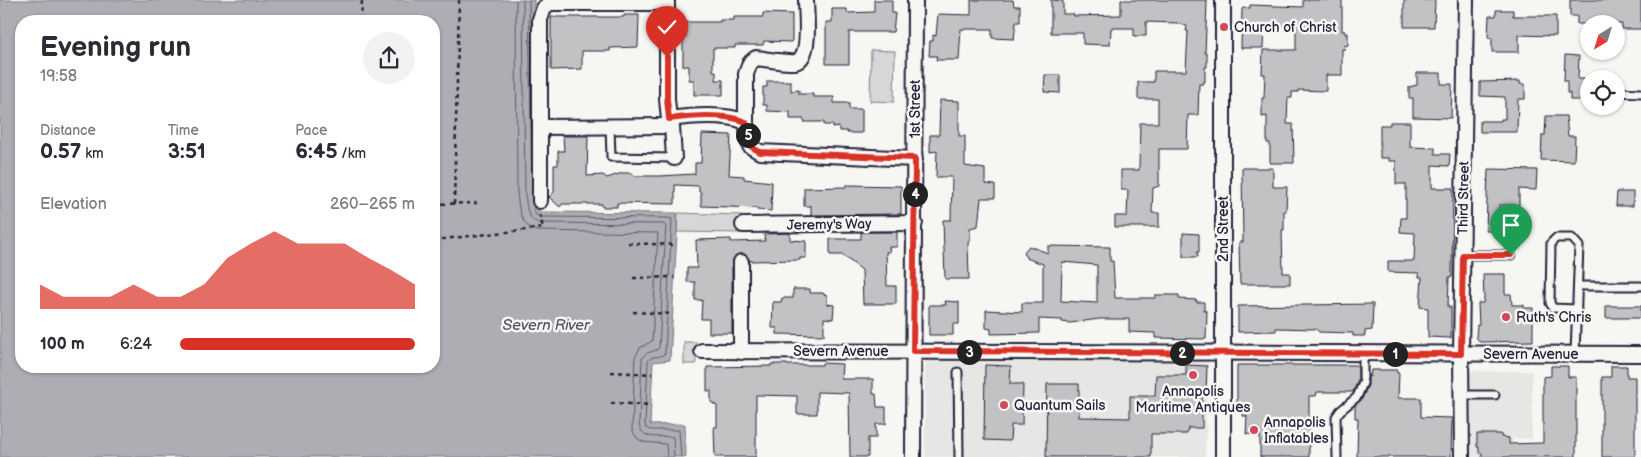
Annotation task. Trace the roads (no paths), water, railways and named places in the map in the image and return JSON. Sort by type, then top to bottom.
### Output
[{"type":"street","points":[[806,0],[806,49],[803,57],[795,62],[756,58],[750,63],[746,74],[746,122],[750,146],[760,152],[915,158]]},
{"type":"street","name":"1st Street","points":[[913,457],[916,0]]},
{"type":"street","name":"2nd Street","points":[[1223,0],[1223,457]]},
{"type":"street","name":"Third Street","points":[[1462,457],[1461,354],[1466,0]]},
{"type":"street","points":[[540,207],[540,19],[544,8],[549,3],[667,1],[667,99],[674,158]]},
{"type":"street","points":[[540,127],[610,127],[670,122],[685,117],[736,118],[746,122]]},
{"type":"street","name":"Jeremy's Way","points":[[743,225],[915,223]]},
{"type":"street","points":[[741,262],[741,352]]},
{"type":"street","name":"Severn Avenue","points":[[702,351],[1641,354]]},
{"type":"lane","points":[[1625,92],[1641,93]]},
{"type":"lane","points":[[610,127],[611,157],[674,158]]},
{"type":"lane","points":[[1575,354],[1577,309],[1578,286],[1579,246],[1572,238],[1556,238],[1551,243],[1550,303],[1553,308],[1577,309]]},
{"type":"lane","points":[[1463,255],[1511,255]]},
{"type":"lane","points":[[1578,286],[1641,286]]},
{"type":"lane","points":[[1336,457],[1336,417],[1340,410],[1356,397],[1363,380],[1363,354]]},
{"type":"lane","points":[[958,372],[959,457]]},
{"type":"lane","points":[[1462,395],[1495,395]]},
{"type":"water","name":"Severn River","points":[[0,0],[534,0],[536,193],[539,212],[677,213],[670,360],[653,362],[650,425],[685,424],[686,457],[0,457]]},
{"type":"place","name":"Church of Christ","points":[[1224,27]]},
{"type":"place","name":"Ruth's Chris","points":[[1506,317]]},
{"type":"place","name":"Annapolis Maritime Antiques","points":[[1193,375]]},
{"type":"place","name":"Quantum Sails","points":[[1004,405]]},
{"type":"place","name":"Annapolis Inflatables","points":[[1254,430]]}]
